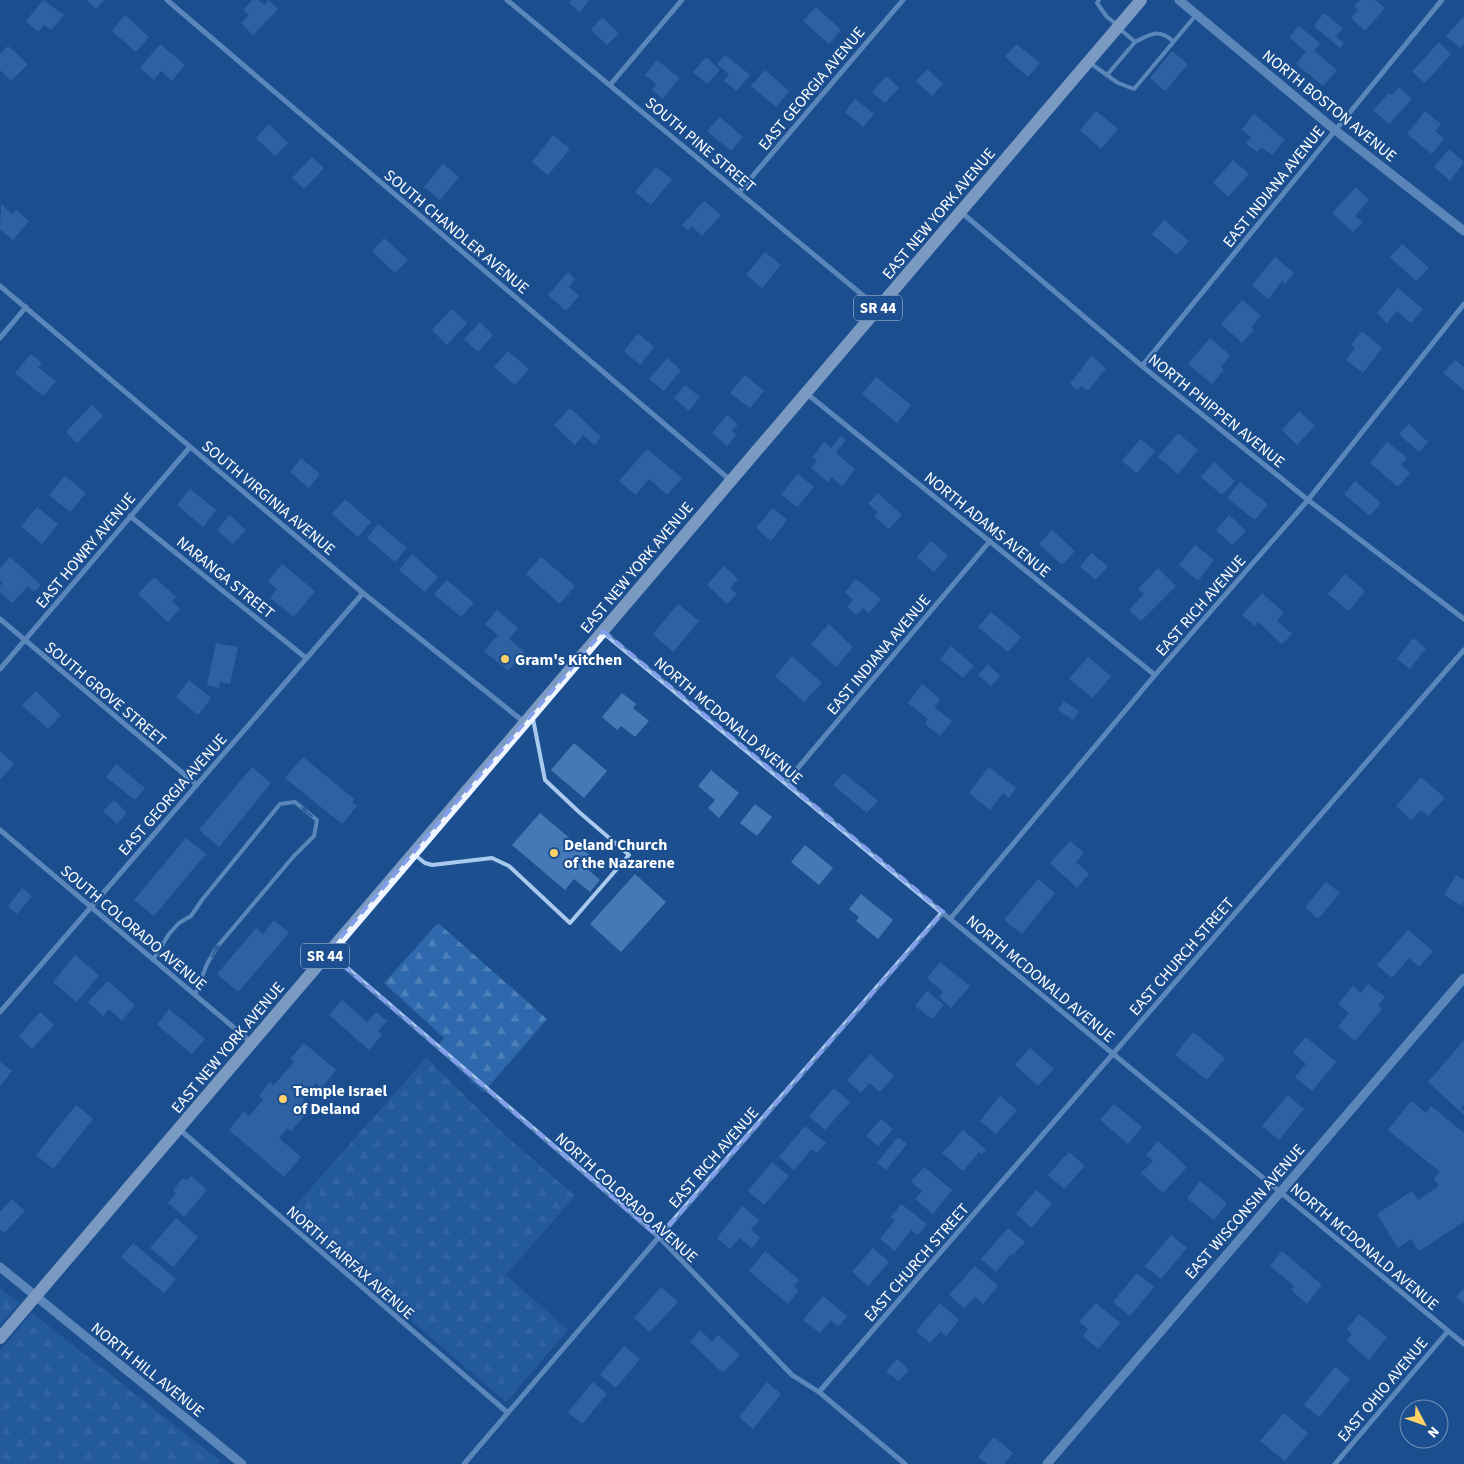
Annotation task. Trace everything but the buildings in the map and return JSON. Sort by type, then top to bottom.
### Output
[{"type":"main road","name":"EAST NEW YORK AVENUE","points":[[0,1338],[1141,0]]},
{"type":"street","name":"SOUTH CHANDLER AVENUE","points":[[167,0],[731,481]]},
{"type":"street","name":"SOUTH PINE STREET","points":[[507,0],[878,308]]},
{"type":"street","points":[[610,86],[682,0]]},
{"type":"street","name":"EAST GEORGIA AVENUE","points":[[739,192],[903,0]]},
{"type":"street","name":"NORTH BOSTON AVENUE","points":[[1179,0],[1335,130],[1464,231]]},
{"type":"street","name":"EAST INDIANA AVENUE","points":[[1142,366],[1442,0]]},
{"type":"street","name":"NORTH PHIPPEN AVENUE","points":[[960,212],[1142,366],[1308,500],[1464,619]]},
{"type":"street","name":"SOUTH VIRGINIA AVENUE","points":[[0,286],[363,593],[528,719]]},
{"type":"street","name":"EAST RICH AVENUE","points":[[950,918],[1155,675],[1308,500],[1464,304]]},
{"type":"street","points":[[0,338],[26,307]]},
{"type":"street","name":"NORTH ADAMS AVENUE","points":[[806,393],[1155,675]]},
{"type":"street","name":"EAST HOWRY AVENUE","points":[[0,669],[190,447]]},
{"type":"street","name":"NARANGA STREET","points":[[130,516],[306,658]]},
{"type":"street","name":"EAST INDIANA AVENUE","points":[[786,782],[990,541]]},
{"type":"street","name":"EAST GEORGIA AVENUE","points":[[0,1012],[363,593]]},
{"type":"street","name":"SOUTH GROVE STREET","points":[[0,620],[197,785]]},
{"type":"street","name":"NORTH MCDONALD AVENUE","points":[[603,631],[1464,1344]]},
{"type":"street","name":"EAST CHURCH STREET","points":[[819,1392],[1464,650]]},
{"type":"street","name":"SOUTH COLORADO AVENUE","points":[[0,830],[252,1043]]},
{"type":"street","name":"EAST RICH AVENUE","points":[[464,1464],[943,912]]},
{"type":"street","name":"NORTH COLORADO AVENUE","points":[[328,952],[659,1237],[792,1375],[819,1392],[906,1464]]},
{"type":"street","name":"EAST WISCONSIN AVENUE","points":[[1047,1464],[1464,978]]},
{"type":"street","name":"NORTH FAIRFAX AVENUE","points":[[179,1129],[508,1413]]},
{"type":"street","name":"NORTH HILL AVENUE","points":[[0,1266],[242,1464]]},
{"type":"street","name":"EAST OHIO AVENUE","points":[[1335,1464],[1448,1331]]},
{"type":"lane","points":[[1099,0],[1097,3],[1107,17],[1135,42]]},
{"type":"lane","points":[[1088,62],[1118,84],[1134,89],[1196,14]]},
{"type":"lane","points":[[1107,75],[1135,42],[1152,33],[1164,34],[1173,41]]},
{"type":"lane","points":[[413,853],[426,863],[432,865],[492,858],[509,866],[570,923],[629,856],[545,780],[528,719]]},
{"type":"lane","points":[[153,960],[169,934],[179,923],[191,916],[280,804],[295,802],[317,820],[314,836],[293,857],[217,947],[207,964],[194,994]]},
{"type":"highlighted area","points":[[603,631],[943,912],[659,1237],[328,952]]},
{"type":"green space","points":[[438,923],[547,1019],[483,1093],[436,1047],[444,1038],[384,983]]},
{"type":"green space","points":[[426,1058],[508,1138],[575,1196],[506,1275],[568,1330],[506,1402],[288,1214]]},
{"type":"green space","points":[[0,1288],[19,1303],[0,1325]]},
{"type":"green space","points":[[32,1313],[220,1461],[217,1464],[0,1464],[0,1351]]},
{"type":"place","name":"Gram's Kitchen","points":[[505,659]]},
{"type":"place","name":"Deland Church of the Nazarene","points":[[554,853]]},
{"type":"place","name":"Temple Israel of Deland","points":[[283,1099]]}]
